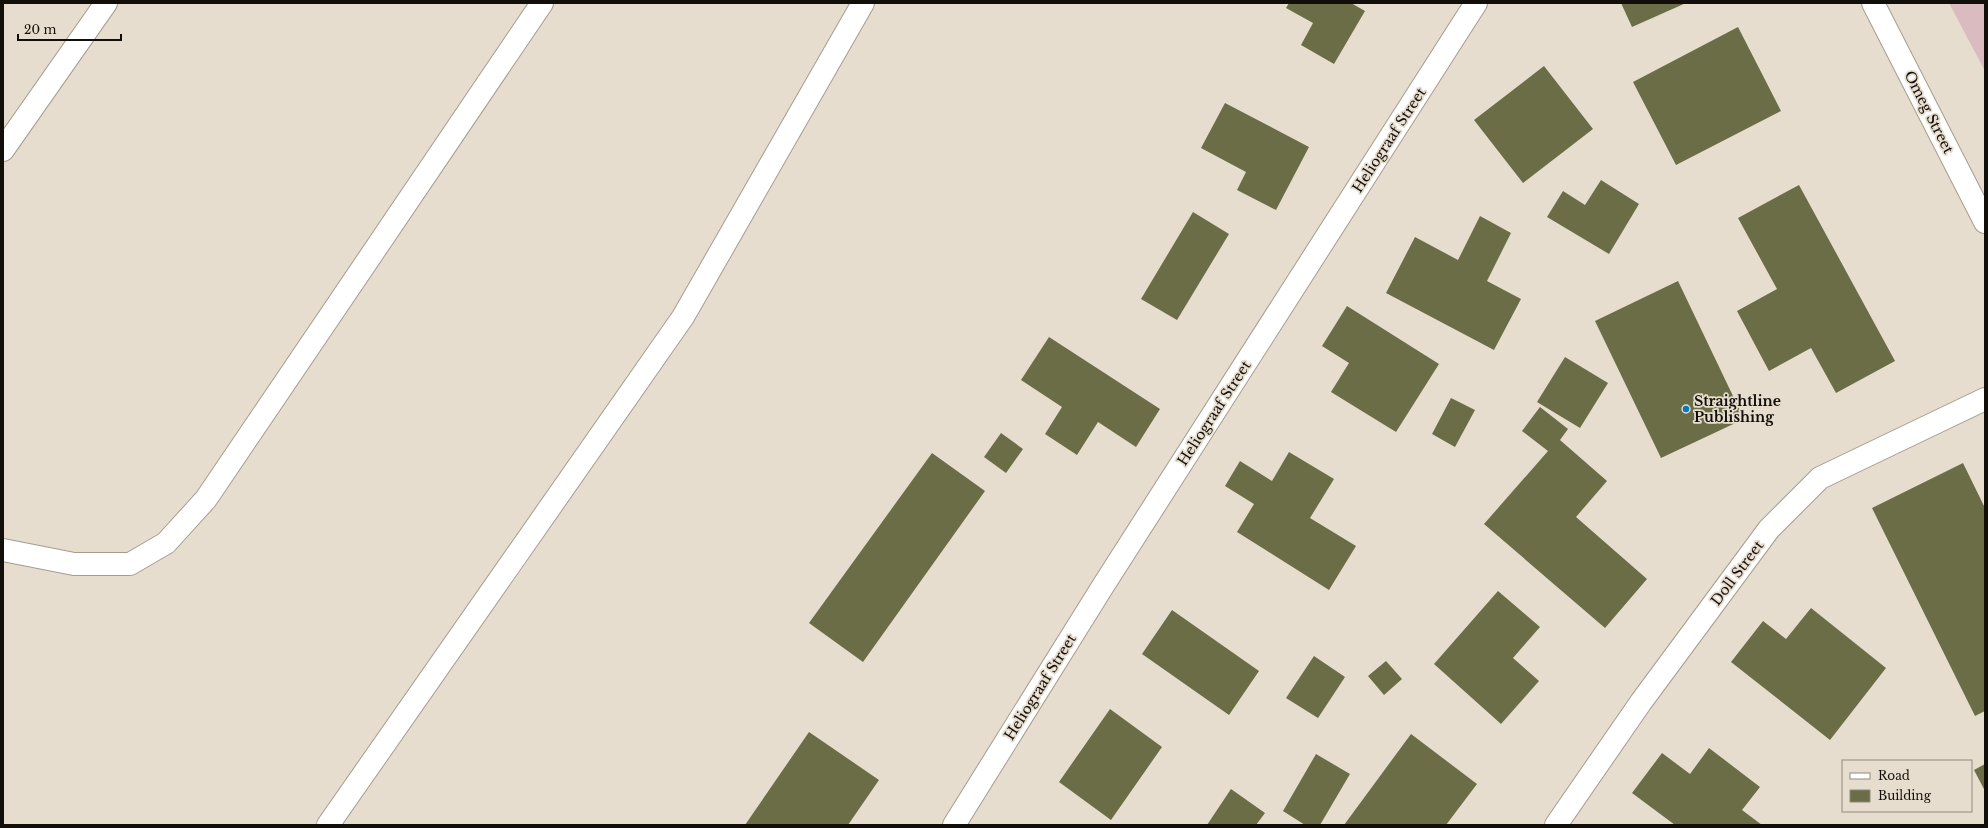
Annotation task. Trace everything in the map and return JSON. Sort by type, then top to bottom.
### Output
[{"type":"main road","points":[[3,150],[106,3]]},
{"type":"main road","points":[[3,550],[74,564],[130,564],[166,543],[206,499],[542,3]]},
{"type":"main road","points":[[328,825],[683,317],[863,3]]},
{"type":"main road","name":"Heliograaf Street","points":[[954,825],[1103,586],[1476,3]]},
{"type":"main road","name":"Omeg Street","points":[[1873,3],[1985,222]]},
{"type":"main road","name":"Doll Street","points":[[1556,825],[1641,702],[1769,529],[1820,478],[1985,399]]},
{"type":"shaded area","points":[[1949,3],[1985,3],[1985,71]]},
{"type":"building","points":[[1289,3],[1351,3],[1365,11],[1334,64],[1301,45],[1313,23],[1286,8]]},
{"type":"building","points":[[1621,3],[1686,3],[1632,27]]},
{"type":"building","points":[[1738,27],[1781,111],[1676,165],[1633,82]]},
{"type":"building","points":[[1544,66],[1593,129],[1523,183],[1474,120]]},
{"type":"building","points":[[1225,103],[1309,147],[1276,210],[1237,190],[1246,172],[1201,148]]},
{"type":"building","points":[[1601,180],[1639,204],[1609,254],[1547,217],[1563,191],[1585,205]]},
{"type":"building","points":[[1799,185],[1895,361],[1836,393],[1811,348],[1769,371],[1737,311],[1777,289],[1738,218]]},
{"type":"building","points":[[1193,212],[1229,234],[1177,320],[1141,299]]},
{"type":"building","points":[[1480,216],[1511,233],[1487,281],[1521,299],[1494,350],[1386,293],[1415,237],[1458,260]]},
{"type":"building","points":[[1678,281],[1744,419],[1661,458],[1595,321]]},
{"type":"building","points":[[1347,306],[1439,364],[1396,432],[1331,392],[1349,363],[1322,346]]},
{"type":"building","points":[[1049,337],[1160,409],[1136,447],[1098,422],[1077,455],[1045,434],[1062,407],[1021,380]]},
{"type":"building","points":[[1565,357],[1608,383],[1580,428],[1537,402]]},
{"type":"building","points":[[1451,398],[1475,410],[1455,447],[1432,434]]},
{"type":"building","points":[[1540,407],[1568,429],[1560,440],[1607,481],[1576,517],[1647,579],[1605,628],[1484,524],[1548,451],[1522,431]]},
{"type":"building","points":[[1001,433],[1023,449],[1006,473],[984,457]]},
{"type":"building","points":[[1289,452],[1334,479],[1310,518],[1356,546],[1329,590],[1237,532],[1254,504],[1225,486],[1240,461],[1272,481]]},
{"type":"building","points":[[932,453],[985,491],[863,662],[809,623]]},
{"type":"building","points":[[1963,463],[1985,508],[1985,711],[1975,716],[1872,508]]},
{"type":"building","points":[[1498,591],[1540,627],[1513,658],[1539,681],[1501,724],[1434,664]]},
{"type":"building","points":[[1811,608],[1886,668],[1830,740],[1731,662],[1763,621],[1786,639]]},
{"type":"building","points":[[1172,610],[1259,671],[1229,715],[1142,654]]},
{"type":"building","points":[[1314,656],[1345,677],[1318,718],[1286,698]]},
{"type":"building","points":[[1386,661],[1402,679],[1384,695],[1368,676]]},
{"type":"building","points":[[1110,709],[1162,747],[1111,820],[1059,782]]},
{"type":"building","points":[[809,732],[879,780],[848,825],[745,825]]},
{"type":"building","points":[[1411,734],[1477,784],[1446,825],[1344,825]]},
{"type":"building","points":[[1709,748],[1760,787],[1742,810],[1762,825],[1675,825],[1632,793],[1662,753],[1690,774]]},
{"type":"building","points":[[1316,754],[1350,774],[1320,825],[1305,825],[1283,811]]},
{"type":"building","points":[[1985,764],[1985,791],[1974,770]]},
{"type":"building","points":[[1231,789],[1265,813],[1256,825],[1207,825]]},
{"type":"place","name":"Straightline Publishing","points":[[1686,409]]}]
